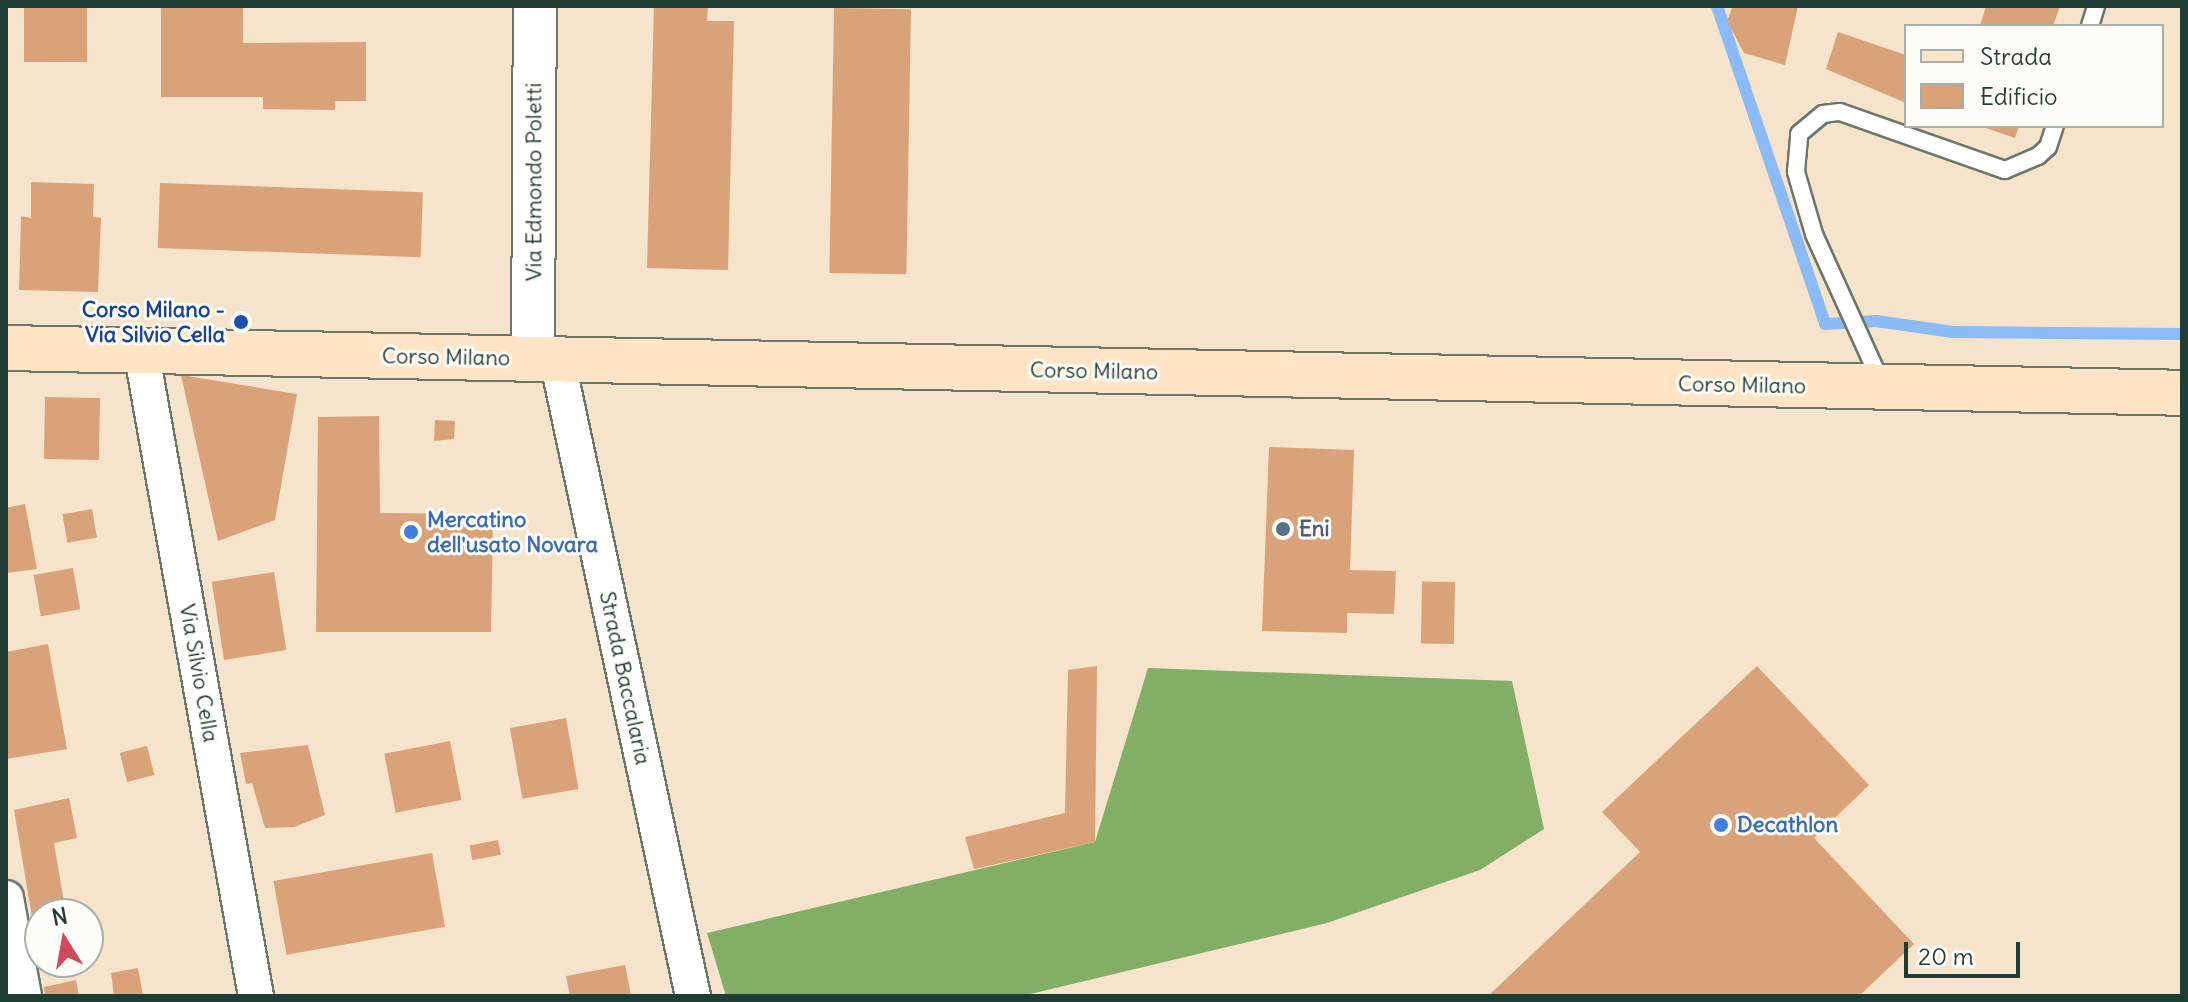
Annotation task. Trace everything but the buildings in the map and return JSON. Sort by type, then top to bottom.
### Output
[{"type":"main road","name":"Corso Milano","points":[[6,348],[2182,393]]},
{"type":"street","name":"Via Edmondo Poletti","points":[[535,6],[545,359]]},
{"type":"street","name":"Via Silvio Cella","points":[[141,350],[256,996]]},
{"type":"street","name":"Strada Baccalaria","points":[[545,359],[693,996]]},
{"type":"street","points":[[6,898],[24,996]]},
{"type":"lane","points":[[1884,388],[1814,234],[1796,172],[1799,134],[1809,122],[1840,112],[2005,170],[2038,156],[2048,147],[2054,128]]},
{"type":"green space","points":[[1148,668],[1512,681],[1544,829],[1480,870],[1327,923],[1022,996],[726,996],[707,933],[1095,842]]},
{"type":"waterway","points":[[1717,6],[1825,324],[1876,321],[1953,332],[2182,334]]},
{"type":"place","name":"Corso Milano - Via Silvio Cella","points":[[241,322]]},
{"type":"place","name":"Eni","points":[[1283,529]]},
{"type":"place","name":"Mercatino dell'usato Novara","points":[[411,532]]},
{"type":"place","name":"Decathlon","points":[[1721,825]]}]
